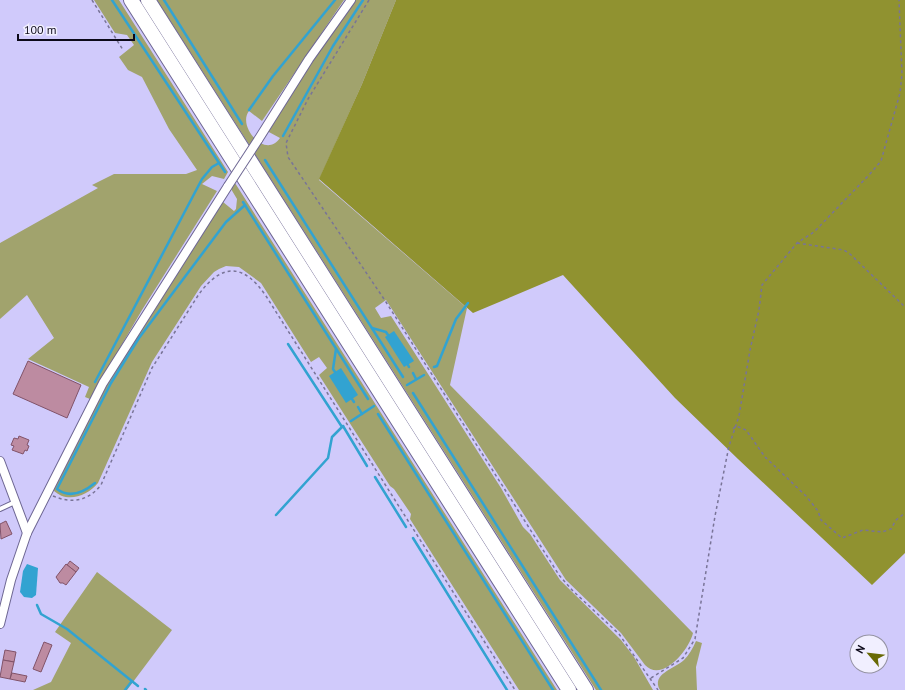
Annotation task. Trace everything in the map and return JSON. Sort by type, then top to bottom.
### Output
[{"type":"highway","points":[[131,0],[569,690]]},
{"type":"highway","points":[[148,0],[586,690]]},
{"type":"street","points":[[0,624],[2,605],[27,533],[103,383],[314,52],[351,0]]},
{"type":"street","points":[[0,461],[27,533]]},
{"type":"lane","points":[[0,509],[16,502]]},
{"type":"path","points":[[92,0],[123,50]]},
{"type":"path","points":[[369,0],[308,99],[286,144],[288,158],[390,309],[560,574],[573,591],[619,634],[658,690]]},
{"type":"path","points":[[651,678],[684,658],[695,639],[729,446],[740,416],[762,286],[797,243],[814,232],[881,161],[900,93],[899,0]]},
{"type":"path","points":[[797,243],[844,250],[905,307]]},
{"type":"path","points":[[47,494],[62,500],[71,501],[80,500],[95,493],[101,485],[152,368],[187,312],[212,278],[226,271],[240,272],[258,284],[266,296],[515,690]]},
{"type":"path","points":[[733,429],[736,426]]},
{"type":"path","points":[[736,426],[746,430],[765,456],[806,496],[818,511],[821,520],[842,538],[863,530],[882,532],[891,528],[896,520],[905,513]]},
{"type":"green space","points":[[94,0],[119,0],[228,172],[224,179],[212,176],[202,184],[217,191],[142,310],[90,399],[85,397],[89,387],[28,359],[54,338],[27,295],[0,319],[0,243],[98,188],[92,185],[114,174],[186,174],[197,170],[169,129],[142,77],[128,70],[119,57],[134,45],[127,35],[115,33]]},
{"type":"green space","points":[[157,0],[344,0],[262,121],[249,111],[246,117],[250,132],[260,143],[267,145],[274,144],[280,138],[267,131],[355,0],[396,0],[362,84],[319,180],[467,308],[450,385],[693,633],[681,655],[667,667],[659,670],[652,669],[645,665],[621,633],[566,580],[386,300],[375,308],[381,318],[391,316],[501,488],[523,527],[530,534],[560,580],[621,640],[634,657],[653,690],[596,690]]},
{"type":"green space","points":[[235,183],[557,690],[519,690],[410,519],[411,514],[394,489],[390,486],[319,375],[327,368],[319,357],[311,362],[261,283],[239,267],[226,266],[219,269],[214,272],[201,286],[152,362],[98,483],[88,492],[77,497],[64,497],[53,490],[99,399],[122,359],[223,202],[234,211],[236,209],[237,199],[231,189]]},
{"type":"green space","points":[[97,572],[172,630],[127,690],[33,690],[51,682],[71,643],[55,632]]},
{"type":"green space","points":[[696,641],[702,643],[696,667],[697,690],[660,690],[658,684],[661,676],[688,656]]},
{"type":"shaded area","points":[[396,0],[905,0],[905,553],[872,585],[675,398],[563,275],[473,313],[319,179],[362,84]]},
{"type":"water","points":[[394,331],[414,361],[404,367],[385,337]]},
{"type":"water","points":[[341,368],[358,395],[346,403],[329,376]]},
{"type":"water","points":[[27,564],[38,568],[36,595],[32,598],[24,597],[20,592],[23,571]]},
{"type":"building","points":[[28,361],[81,385],[67,418],[13,394]]},
{"type":"building","points":[[19,436],[29,440],[27,451],[25,450],[23,454],[12,450],[14,446],[11,445],[14,438],[18,439]]},
{"type":"building","points":[[6,521],[12,534],[1,539],[0,524]]},
{"type":"building","points":[[70,561],[79,568],[76,572],[67,565]]},
{"type":"building","points":[[66,564],[76,572],[66,585],[60,583],[56,577]]},
{"type":"building","points":[[44,642],[52,645],[41,672],[33,669]]},
{"type":"building","points":[[5,650],[16,652],[14,662],[3,660]]},
{"type":"building","points":[[3,660],[14,662],[10,679],[0,677]]},
{"type":"building","points":[[12,673],[27,676],[25,682],[10,679]]},
{"type":"waterway","points":[[112,0],[225,172]]},
{"type":"waterway","points":[[164,0],[242,124]]},
{"type":"waterway","points":[[249,110],[273,76],[335,0]]},
{"type":"waterway","points":[[283,136],[333,46],[363,0]]},
{"type":"waterway","points":[[265,160],[403,377]]},
{"type":"waterway","points":[[95,382],[202,179],[212,167],[219,163]]},
{"type":"waterway","points":[[243,202],[368,399]]},
{"type":"waterway","points":[[95,483],[82,491],[72,494],[67,494],[57,489],[111,383],[139,338],[226,222],[245,205]]},
{"type":"waterway","points":[[434,367],[437,366],[456,319],[468,303]]},
{"type":"waterway","points":[[372,328],[386,332],[388,335]]},
{"type":"waterway","points":[[288,344],[342,427]]},
{"type":"waterway","points":[[335,372],[333,369],[336,349]]},
{"type":"waterway","points":[[413,373],[416,379]]},
{"type":"waterway","points":[[407,385],[424,375]]},
{"type":"waterway","points":[[413,393],[601,690]]},
{"type":"waterway","points":[[351,421],[374,406]]},
{"type":"waterway","points":[[358,407],[362,414]]},
{"type":"waterway","points":[[378,414],[553,690]]},
{"type":"waterway","points":[[343,426],[367,466]]},
{"type":"waterway","points":[[276,515],[328,458],[332,437],[343,426]]},
{"type":"waterway","points":[[375,477],[406,527]]},
{"type":"waterway","points":[[413,538],[507,690]]},
{"type":"waterway","points":[[37,605],[41,614],[67,629],[138,686]]},
{"type":"waterway","points":[[125,690],[132,681]]}]
